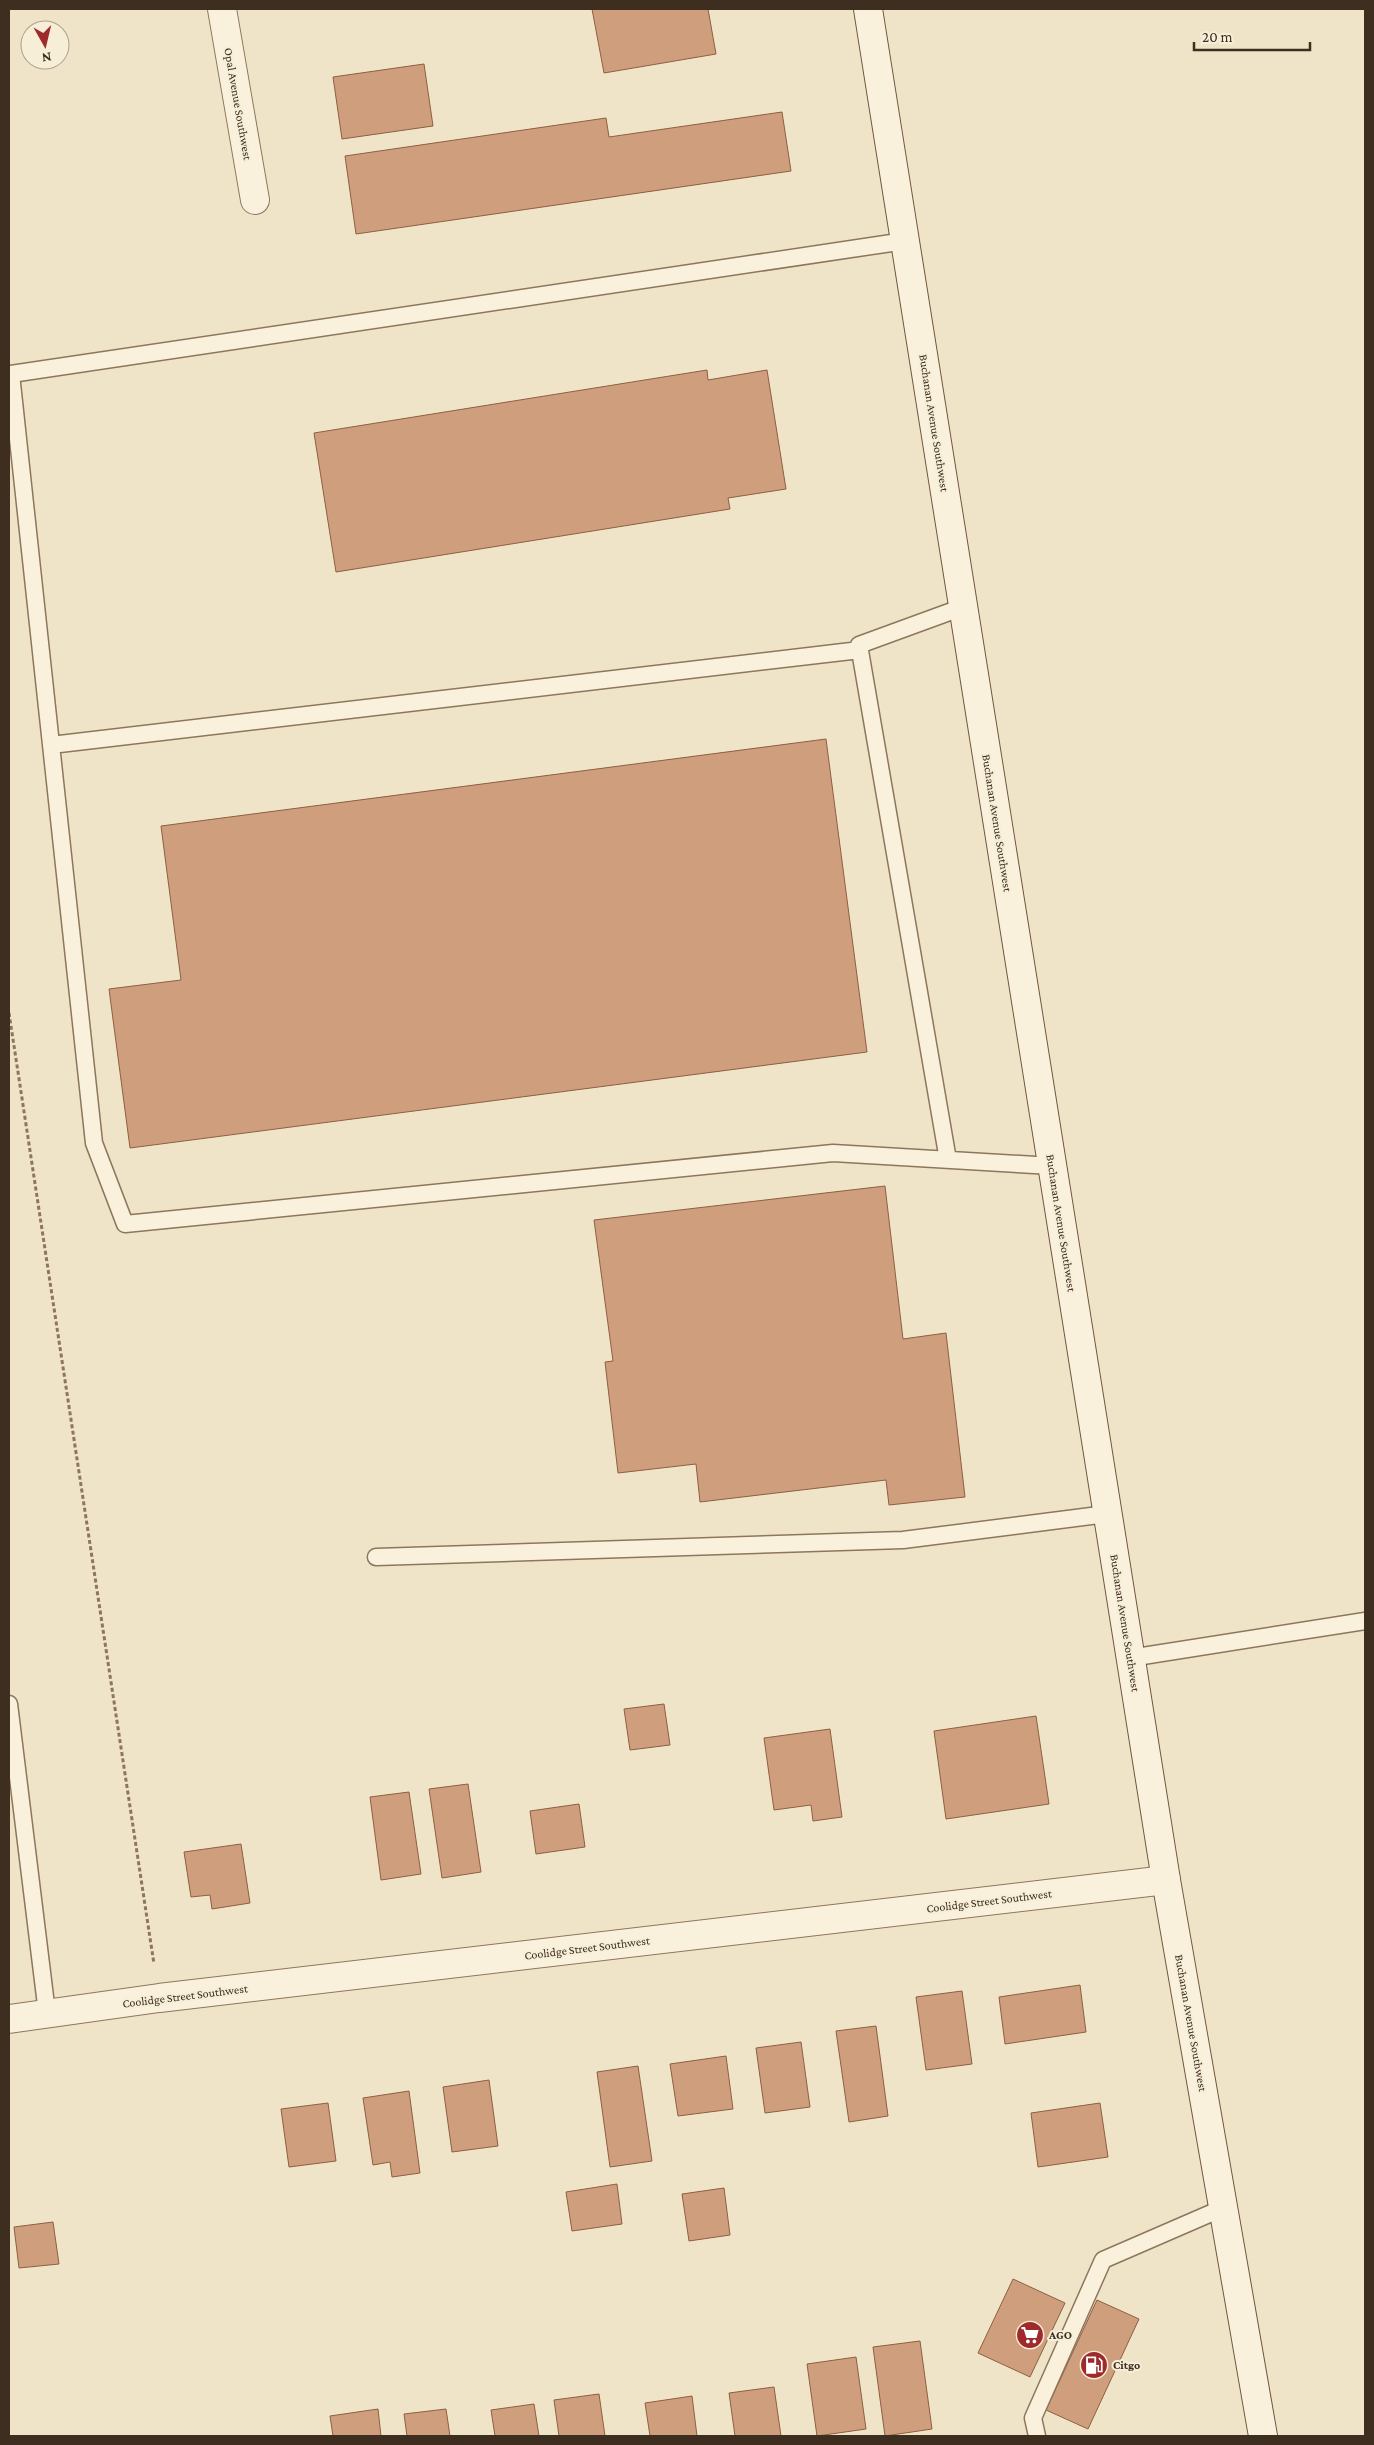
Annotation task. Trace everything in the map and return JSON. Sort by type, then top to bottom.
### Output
[{"type":"street","name":"Opal Avenue Southwest","points":[[222,9],[255,200]]},
{"type":"street","name":"Buchanan Avenue Southwest","points":[[868,9],[1166,1880],[1263,2436]]},
{"type":"street","name":"Coolidge Street Southwest","points":[[9,2019],[159,1998],[1166,1880]]},
{"type":"lane","points":[[905,241],[11,374],[94,1142],[125,1224],[833,1153],[1052,1166]]},
{"type":"lane","points":[[948,1160],[859,645],[963,607]]},
{"type":"lane","points":[[51,745],[860,650]]},
{"type":"lane","points":[[376,1557],[903,1540],[1107,1514]]},
{"type":"lane","points":[[1130,1658],[1365,1620]]},
{"type":"lane","points":[[9,1704],[48,2013]]},
{"type":"lane","points":[[1037,2436],[1032,2418],[1103,2260],[1223,2208]]},
{"type":"path","points":[[9,1014],[159,1998]]},
{"type":"building","points":[[592,9],[708,9],[716,54],[604,73]]},
{"type":"building","points":[[424,64],[433,126],[342,139],[333,77]]},
{"type":"building","points":[[782,112],[791,171],[356,234],[345,156],[606,118],[609,137]]},
{"type":"building","points":[[707,370],[708,380],[767,370],[786,489],[728,498],[730,509],[336,572],[314,433]]},
{"type":"building","points":[[826,739],[867,1052],[130,1148],[109,989],[181,980],[161,826]]},
{"type":"building","points":[[885,1186],[903,1339],[946,1333],[965,1497],[889,1505],[886,1480],[700,1502],[696,1464],[618,1473],[605,1362],[613,1361],[594,1220]]},
{"type":"building","points":[[664,1704],[670,1745],[630,1750],[624,1709]]},
{"type":"building","points":[[1036,1716],[1049,1804],[946,1819],[934,1731]]},
{"type":"building","points":[[830,1729],[842,1817],[813,1821],[811,1805],[774,1810],[764,1738]]},
{"type":"building","points":[[468,1784],[481,1872],[442,1878],[429,1789]]},
{"type":"building","points":[[409,1792],[421,1874],[381,1880],[370,1797]]},
{"type":"building","points":[[579,1804],[585,1847],[536,1854],[530,1811]]},
{"type":"building","points":[[241,1844],[250,1903],[212,1909],[210,1895],[191,1897],[184,1852]]},
{"type":"building","points":[[1080,1985],[1086,2032],[1005,2044],[999,1997]]},
{"type":"building","points":[[962,1991],[972,2064],[926,2070],[916,1997]]},
{"type":"building","points":[[876,2026],[888,2116],[849,2122],[836,2031]]},
{"type":"building","points":[[801,2042],[810,2107],[765,2113],[756,2048]]},
{"type":"building","points":[[726,2056],[733,2109],[678,2116],[670,2064]]},
{"type":"building","points":[[638,2066],[652,2161],[610,2167],[597,2072]]},
{"type":"building","points":[[489,2080],[498,2146],[452,2152],[443,2087]]},
{"type":"building","points":[[409,2091],[420,2173],[392,2177],[390,2162],[373,2165],[363,2098]]},
{"type":"building","points":[[328,2103],[336,2161],[289,2167],[281,2109]]},
{"type":"building","points":[[1100,2103],[1108,2157],[1038,2167],[1031,2113]]},
{"type":"building","points":[[617,2184],[622,2224],[572,2231],[566,2192]]},
{"type":"building","points":[[724,2188],[730,2235],[689,2241],[682,2194]]},
{"type":"building","points":[[53,2222],[59,2264],[19,2268],[14,2227]]},
{"type":"building","points":[[1013,2279],[1065,2303],[1030,2377],[978,2353]]},
{"type":"building","points":[[1097,2300],[1139,2319],[1088,2429],[1046,2410]]},
{"type":"building","points":[[920,2341],[932,2429],[885,2436],[873,2347]]},
{"type":"building","points":[[856,2357],[866,2429],[817,2436],[807,2364]]},
{"type":"building","points":[[774,2387],[781,2436],[735,2436],[729,2393]]},
{"type":"building","points":[[599,2394],[605,2436],[559,2436],[554,2400]]},
{"type":"building","points":[[692,2396],[697,2436],[650,2436],[645,2403]]},
{"type":"building","points":[[534,2404],[539,2436],[495,2436],[491,2410]]},
{"type":"building","points":[[378,2409],[381,2436],[333,2436],[330,2416]]},
{"type":"building","points":[[446,2409],[450,2436],[407,2436],[404,2414]]},
{"type":"place","name":"AGO","points":[[1030,2335]]},
{"type":"place","name":"Citgo","points":[[1094,2365]]}]
